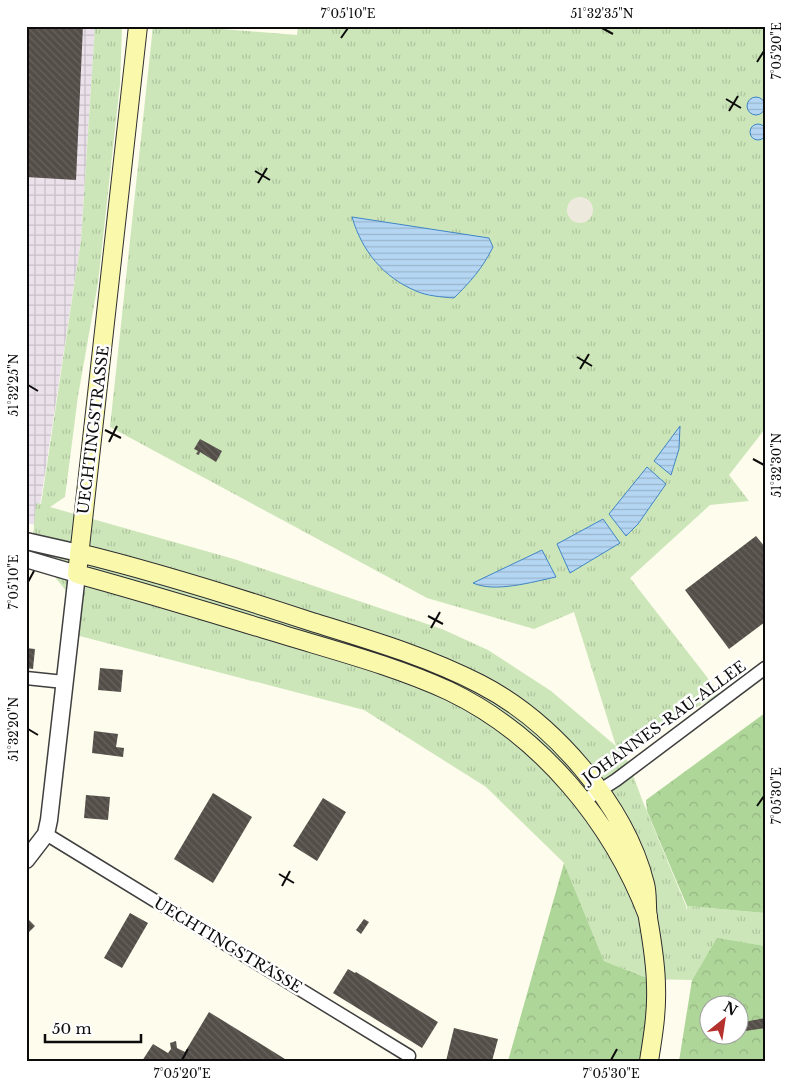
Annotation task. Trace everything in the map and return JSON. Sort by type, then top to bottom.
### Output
[{"type":"main road","name":"UECHTINGSTRASSE","points":[[77,574],[138,26]]},
{"type":"main road","points":[[79,553],[270,608],[392,648],[457,673],[482,685],[530,718],[555,739],[578,764],[618,819],[646,886],[656,987],[655,1020],[649,1061]]},
{"type":"main road","points":[[77,574],[379,664],[449,692],[498,720],[517,734],[547,762],[582,802],[603,830],[630,876],[648,916]]},
{"type":"street","points":[[26,541],[79,553]]},
{"type":"street","points":[[26,559],[77,574]]},
{"type":"street","name":"UECHTINGSTRASSE","points":[[26,860],[46,834],[49,820],[77,574]]},
{"type":"street","name":"JOHANNES-RAU-ALLEE","points":[[582,802],[624,774],[765,668]]},
{"type":"street","points":[[26,678],[64,682]]},
{"type":"street","name":"UECHTINGSTRASSE","points":[[46,834],[409,1056]]},
{"type":"shaded area","points":[[26,26],[95,26],[81,240],[37,525],[26,523]]},
{"type":"shaded area","points":[[580,197],[589,201],[593,210],[589,219],[580,223],[571,219],[567,210],[571,201]]},
{"type":"green space","points":[[95,26],[122,26],[120,84],[98,283],[78,396],[65,497],[50,507],[234,559],[442,629],[488,650],[551,691],[616,746],[574,612],[534,629],[427,598],[110,427],[153,26],[184,26],[297,35],[298,26],[765,26],[765,429],[729,475],[749,501],[710,505],[630,578],[721,695],[616,747],[625,754],[687,911],[687,906],[765,913],[765,946],[717,939],[692,980],[650,979],[604,961],[564,863],[486,787],[364,710],[72,634],[72,598],[32,549],[36,503],[41,504],[81,240]]},
{"type":"green space","points":[[765,713],[765,913],[687,906],[647,811],[646,800]]},
{"type":"green space","points":[[564,863],[604,961],[650,979],[648,1018],[639,1061],[508,1061]]},
{"type":"green space","points":[[717,938],[765,946],[765,1061],[679,1061],[692,980]]},
{"type":"water","points":[[756,97],[762,100],[765,106],[762,112],[756,115],[750,112],[747,106],[750,100]]},
{"type":"water","points":[[758,124],[764,126],[766,132],[764,138],[758,140],[752,138],[750,132],[752,126]]},
{"type":"water","points":[[352,217],[489,238],[493,247],[476,274],[454,298],[420,293],[393,278],[375,262],[362,241]]},
{"type":"water","points":[[680,426],[679,449],[671,475],[654,461]]},
{"type":"water","points":[[647,467],[666,484],[638,524],[626,536],[609,514]]},
{"type":"water","points":[[603,519],[620,543],[570,573],[557,544]]},
{"type":"water","points":[[542,550],[556,577],[503,587],[482,586],[473,583]]},
{"type":"building","points":[[26,26],[83,26],[76,180],[26,177]]},
{"type":"building","points":[[200,439],[222,451],[216,462],[200,452],[199,455],[196,454],[198,451],[194,449]]},
{"type":"building","points":[[756,536],[765,547],[765,622],[729,649],[685,590]]},
{"type":"building","points":[[26,648],[35,649],[33,669],[26,668]]},
{"type":"building","points":[[100,668],[123,670],[121,692],[98,690]]},
{"type":"building","points":[[94,731],[118,734],[116,747],[124,748],[123,757],[92,753]]},
{"type":"building","points":[[213,793],[252,817],[213,883],[174,859]]},
{"type":"building","points":[[86,795],[110,797],[108,820],[84,818]]},
{"type":"building","points":[[323,798],[346,812],[317,861],[293,846]]},
{"type":"building","points":[[130,913],[148,923],[122,968],[104,958]]},
{"type":"building","points":[[26,917],[35,926],[26,935]]},
{"type":"building","points":[[364,919],[369,922],[361,934],[356,930]]},
{"type":"building","points":[[348,969],[438,1022],[422,1048],[333,993]]},
{"type":"building","points":[[209,1012],[285,1059],[284,1061],[142,1061],[153,1044],[168,1053],[171,1049],[170,1043],[176,1041],[177,1048],[185,1052]]},
{"type":"building","points":[[765,1018],[765,1028],[748,1031],[748,1021]]},
{"type":"building","points":[[454,1028],[498,1039],[492,1061],[446,1061]]}]
